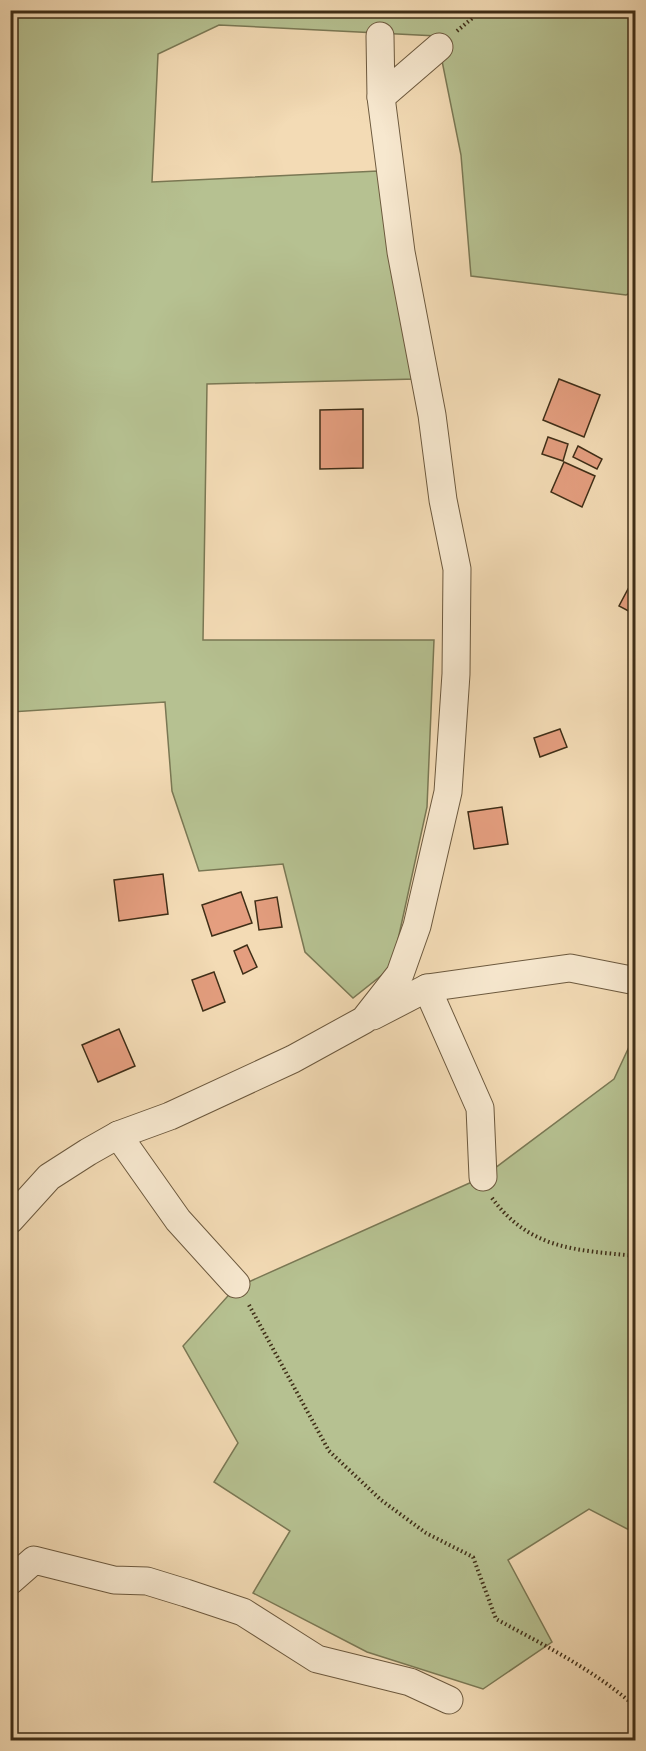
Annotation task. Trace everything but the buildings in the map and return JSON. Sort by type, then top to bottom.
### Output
[{"type":"street","points":[[364,1020],[400,974],[417,926],[448,792],[458,617],[457,569],[443,500],[432,415],[401,252],[381,97],[380,36]]},
{"type":"street","points":[[381,97],[439,47]]},
{"type":"street","points":[[10,1220],[49,1177],[118,1135],[237,1085],[428,988],[570,968],[636,981]]},
{"type":"street","points":[[428,988],[480,1108],[483,1177]]},
{"type":"street","points":[[118,1135],[178,1220],[236,1284]]},
{"type":"street","points":[[10,1581],[34,1560],[114,1580],[147,1581],[243,1612],[317,1659],[410,1682],[449,1700]]},
{"type":"path","points":[[439,47],[482,10]]},
{"type":"path","points":[[483,1177],[488,1193],[504,1214],[537,1239],[575,1250],[636,1256]]},
{"type":"path","points":[[236,1284],[329,1451],[381,1500],[426,1533],[473,1557],[496,1619],[557,1652],[619,1692],[636,1707]]},
{"type":"green space","points":[[11,11],[635,11],[636,290],[626,295],[471,276],[461,155],[437,36],[219,25],[158,54],[152,182],[378,171],[416,379],[207,384],[203,640],[434,640],[427,807],[392,967],[353,998],[305,952],[283,864],[199,871],[172,791],[165,702],[11,712]]},
{"type":"green space","points":[[635,1034],[635,1533],[589,1509],[508,1560],[552,1642],[483,1689],[367,1652],[253,1593],[290,1531],[214,1482],[238,1443],[183,1346],[235,1288],[483,1177],[614,1079]]}]
